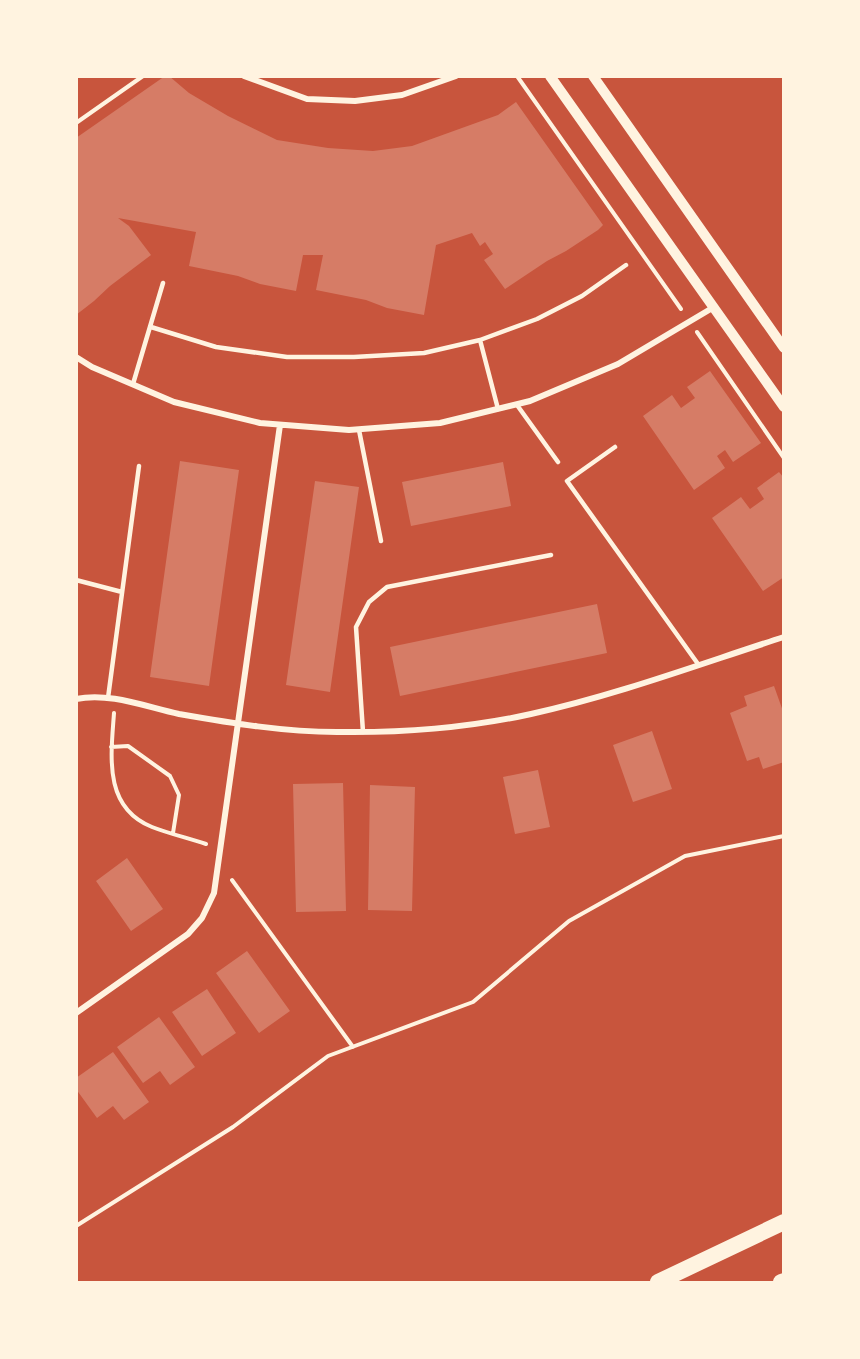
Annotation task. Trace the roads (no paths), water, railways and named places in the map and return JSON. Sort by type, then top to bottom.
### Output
[{"type":"highway","points":[[658,1282],[783,1222]]},
{"type":"street","points":[[244,76],[307,99],[355,101],[402,95],[456,76]]},
{"type":"street","points":[[550,76],[783,407]]},
{"type":"street","points":[[593,76],[783,348]]},
{"type":"street","points":[[76,357],[92,367],[174,402],[260,423],[359,430],[440,423],[530,401],[618,364],[714,307]]},
{"type":"street","points":[[76,1013],[176,944],[202,918],[211,900],[219,863],[280,424]]},
{"type":"street","points":[[76,699],[94,697],[112,699],[239,724],[294,730],[363,732],[435,729],[483,723],[577,703],[783,637]]},
{"type":"lane","points":[[151,327],[216,347],[287,357],[354,357],[424,353],[480,340],[546,315],[582,296],[626,265]]},
{"type":"lane","points":[[133,384],[164,283]]},
{"type":"lane","points":[[480,340],[498,409]]},
{"type":"lane","points":[[516,405],[558,462]]},
{"type":"lane","points":[[359,430],[381,541]]},
{"type":"lane","points":[[615,447],[567,482],[698,664]]},
{"type":"lane","points":[[112,699],[122,592],[139,466]]},
{"type":"lane","points":[[363,732],[356,627],[369,602],[387,587],[551,555]]},
{"type":"lane","points":[[76,580],[122,592]]}]
